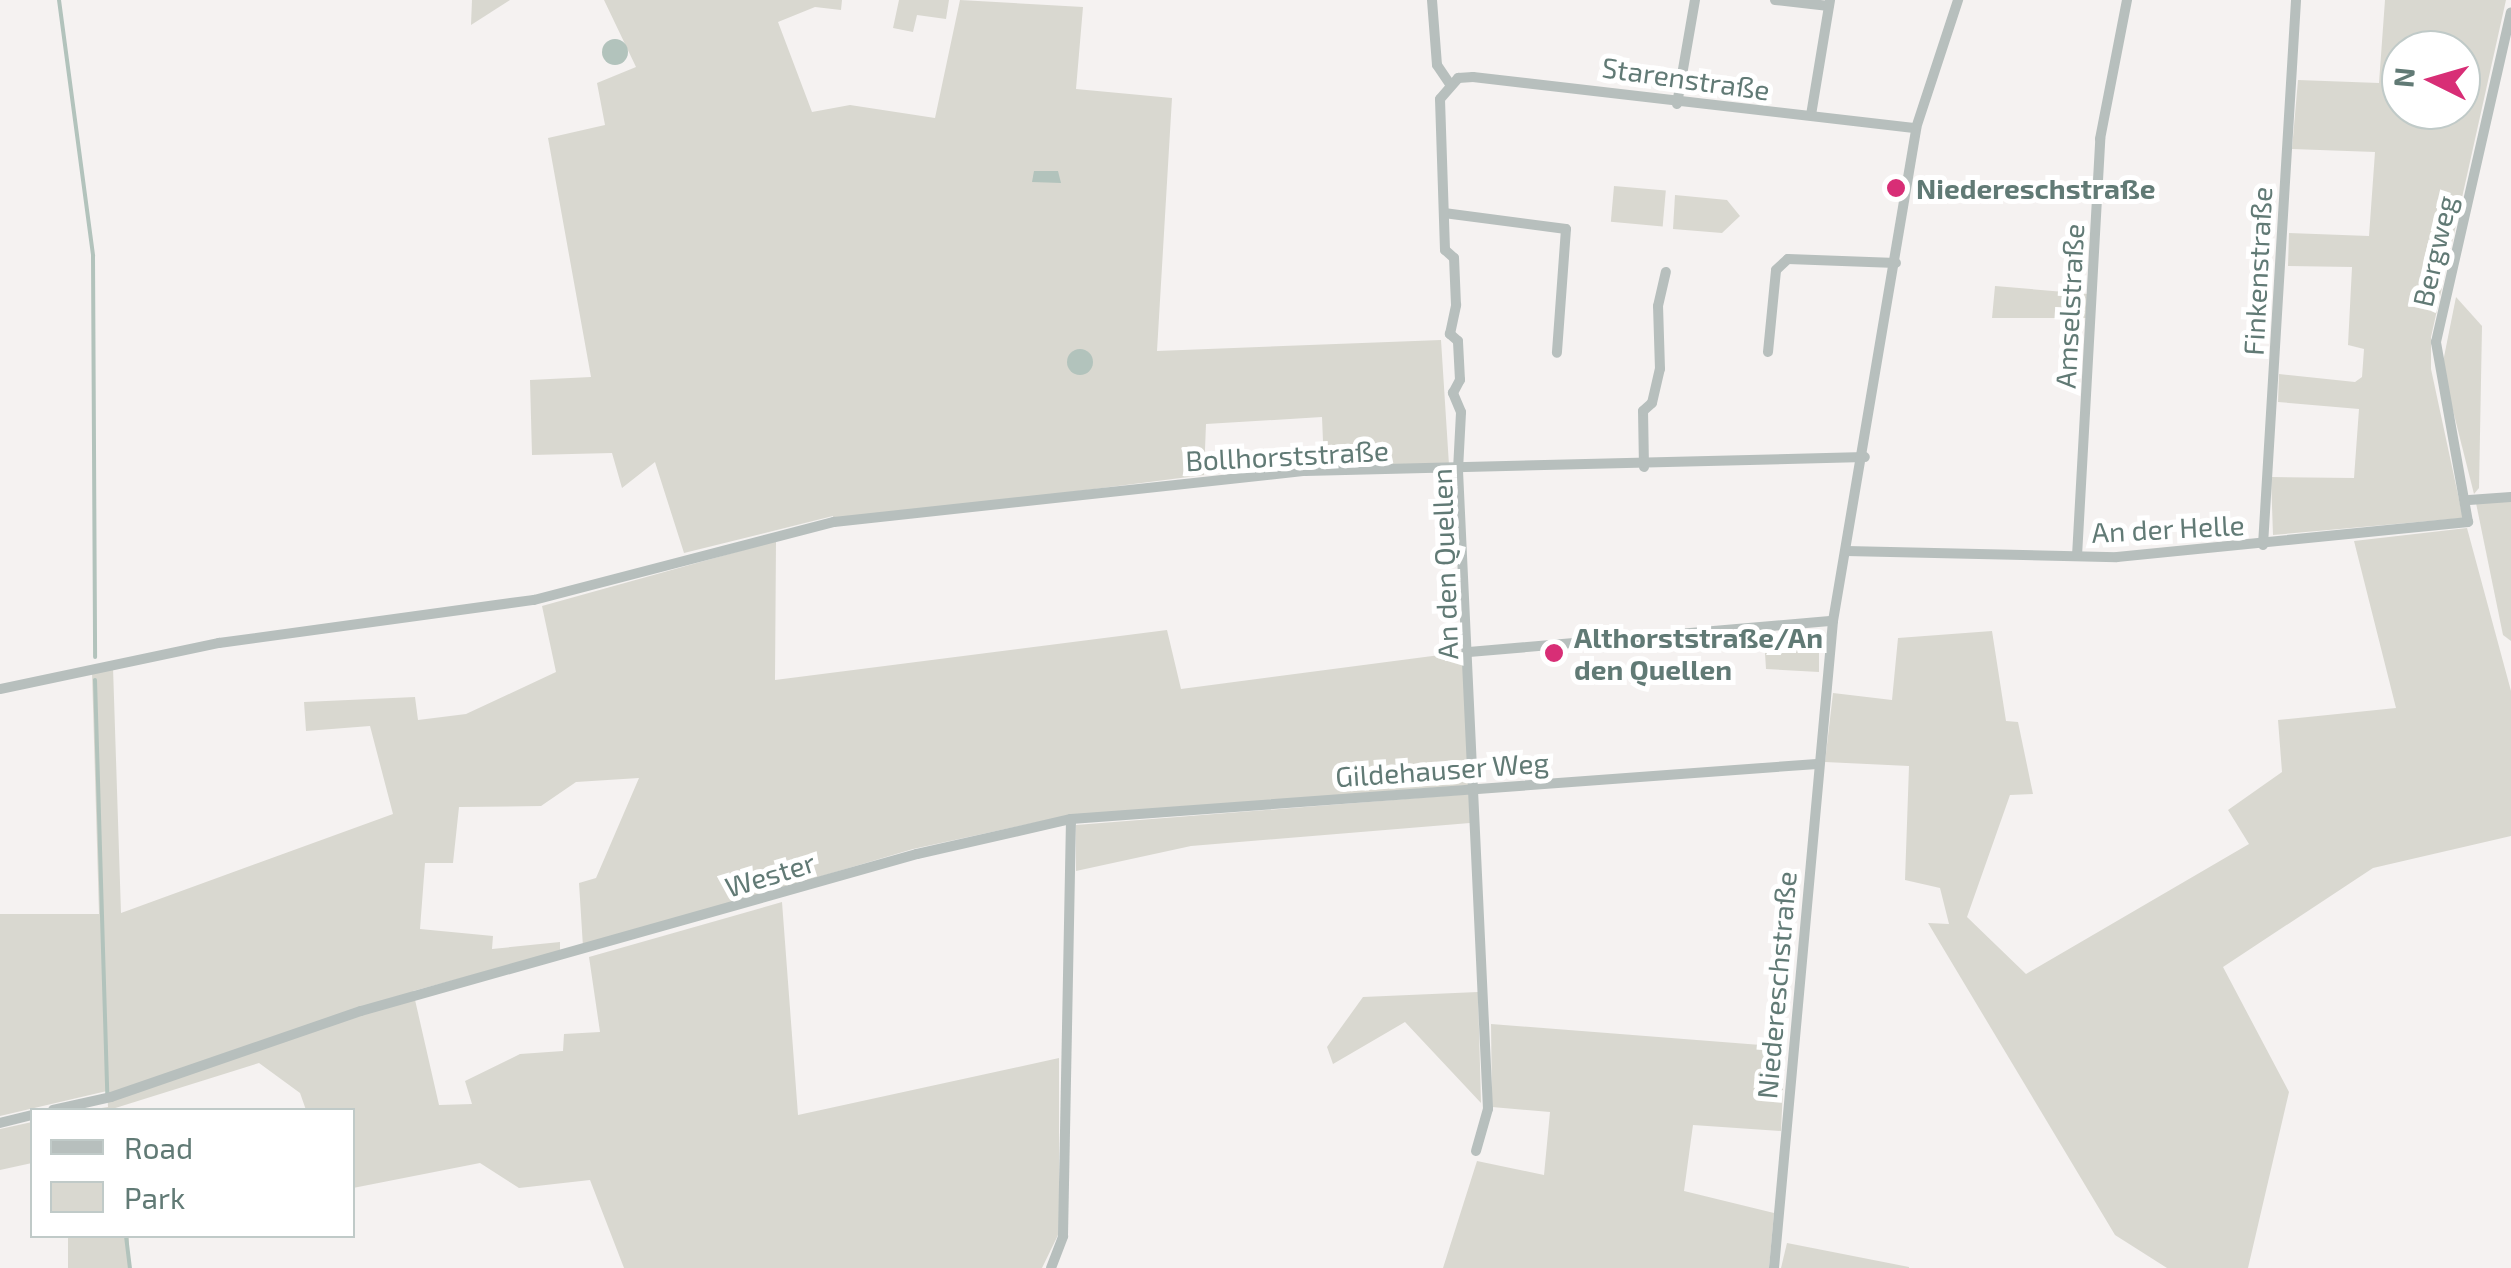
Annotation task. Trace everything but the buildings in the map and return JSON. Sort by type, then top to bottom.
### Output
[{"type":"street","points":[[1432,0],[1436,65],[1450,84]]},
{"type":"street","points":[[1677,104],[1695,0]]},
{"type":"street","points":[[1775,0],[1829,3],[1811,115]]},
{"type":"street","name":"Niedereschstraße","points":[[1774,1268],[1832,621],[1865,457],[1916,128],[1958,0]]},
{"type":"street","name":"Amselstraße","points":[[2077,556],[2100,139],[2127,0]]},
{"type":"street","name":"Finkenstraße","points":[[2263,545],[2296,0]]},
{"type":"street","name":"Bergweg","points":[[2469,500],[2456,464],[2436,342],[2511,12]]},
{"type":"street","name":"Starenstraße","points":[[1450,84],[1473,77],[1589,86],[1677,104],[1916,128]]},
{"type":"street","name":"An den Quellen","points":[[1450,84],[1436,113],[1446,156],[1445,250],[1454,258],[1456,305],[1449,312],[1460,380],[1453,393],[1461,412],[1458,470],[1488,1109],[1476,1151]]},
{"type":"street","points":[[1444,213],[1566,229],[1557,353]]},
{"type":"street","points":[[1768,352],[1776,270],[1788,259],[1896,263]]},
{"type":"street","points":[[1644,467],[1643,411],[1652,404],[1660,369],[1658,306],[1666,272]]},
{"type":"street","name":"Bollhorststraße","points":[[0,689],[219,643],[534,600],[834,522],[1305,471],[1644,467],[1865,457]]},
{"type":"street","points":[[2469,500],[2511,498]]},
{"type":"street","name":"An der Helle","points":[[1846,551],[2077,556],[2263,545],[2439,530],[2468,522],[2469,500]]},
{"type":"street","points":[[1469,652],[1832,621]]},
{"type":"street","name":"Gildehauser Weg","points":[[1071,820],[1817,764]]},
{"type":"street","points":[[1051,1268],[1064,1236],[1071,820]]},
{"type":"street","name":"Wester","points":[[62,1108],[111,1097],[361,1011],[917,854],[1071,820]]},
{"type":"street","points":[[0,1122],[30,1115]]},
{"type":"green space","points":[[472,0],[510,0],[471,25]]},
{"type":"green space","points":[[604,0],[842,0],[841,10],[815,7],[778,22],[812,112],[850,105],[935,118],[960,0],[1083,7],[1076,89],[1172,98],[1157,351],[1441,340],[1449,465],[1324,466],[1322,417],[1206,424],[1204,475],[834,522],[833,516],[684,553],[655,462],[622,488],[612,453],[532,455],[530,380],[591,377],[548,138],[605,125],[597,83],[636,67]]},
{"type":"green space","points":[[899,0],[949,0],[946,19],[917,15],[913,32],[893,28]]},
{"type":"green space","points":[[2385,0],[2506,0],[2481,112],[2481,30],[2383,30]]},
{"type":"green space","points":[[2381,55],[2381,130],[2477,130],[2431,337],[2431,369],[2463,518],[2273,535],[2271,477],[2354,478],[2359,409],[2278,402],[2279,374],[2355,382],[2362,377],[2364,349],[2348,345],[2352,267],[2288,266],[2289,233],[2369,236],[2375,152],[2292,149],[2298,80],[2379,83]]},
{"type":"green space","points":[[1614,186],[1666,191],[1663,226],[1611,222]]},
{"type":"green space","points":[[1675,195],[1727,200],[1740,216],[1722,233],[1673,229]]},
{"type":"green space","points":[[1995,286],[2088,294],[2086,318],[1992,318]]},
{"type":"green space","points":[[2456,297],[2482,326],[2479,488],[2474,494],[2442,367]]},
{"type":"green space","points":[[2511,501],[2511,641],[2503,635],[2476,503]]},
{"type":"green space","points":[[2467,528],[2511,691],[2511,836],[2373,868],[2223,967],[2289,1092],[2248,1268],[2167,1268],[2115,1235],[1928,923],[1949,924],[1940,888],[1905,880],[1909,766],[1825,762],[1833,693],[1892,700],[1898,638],[1992,631],[2006,721],[2018,722],[2033,794],[2010,795],[1967,917],[2026,974],[2249,844],[2228,810],[2282,772],[2278,720],[2396,708],[2354,541]]},
{"type":"green space","points":[[776,541],[775,680],[1167,630],[1181,689],[1463,652],[1469,785],[1066,816],[913,849],[583,947],[579,883],[596,878],[639,778],[576,782],[541,806],[459,807],[453,863],[425,863],[420,929],[493,936],[492,949],[560,942],[560,952],[413,991],[439,1105],[472,1104],[465,1081],[520,1054],[563,1051],[564,1034],[600,1032],[589,957],[782,902],[798,1115],[1059,1058],[1059,1233],[1042,1268],[624,1268],[590,1180],[519,1188],[480,1163],[355,1188],[355,1108],[305,1108],[300,1093],[259,1063],[115,1108],[102,1108],[108,1107],[107,1091],[0,1116],[0,914],[99,914],[92,672],[113,667],[121,913],[393,814],[370,726],[306,731],[304,702],[415,697],[418,720],[466,714],[556,672],[542,606]]},
{"type":"green space","points":[[1819,631],[1819,672],[1766,669],[1764,636]]},
{"type":"green space","points":[[1469,794],[1470,823],[1191,846],[1076,871],[1076,825]]},
{"type":"green space","points":[[1478,992],[1481,1103],[1405,1022],[1333,1064],[1327,1047],[1363,997]]},
{"type":"green space","points":[[1491,1024],[1785,1047],[1781,1131],[1693,1125],[1684,1191],[1774,1213],[1769,1268],[1443,1268],[1477,1161],[1544,1175],[1550,1112],[1492,1107]]},
{"type":"green space","points":[[30,1122],[30,1163],[0,1170],[0,1129]]},
{"type":"green space","points":[[68,1238],[129,1238],[129,1268],[68,1268]]},
{"type":"green space","points":[[1787,1243],[1909,1267],[1909,1268],[1781,1268]]},
{"type":"shaded area","points":[[615,39],[624,43],[628,52],[624,61],[615,65],[606,61],[602,52],[606,43]]},
{"type":"shaded area","points":[[1034,171],[1058,171],[1061,183],[1032,182]]},
{"type":"shaded area","points":[[1080,349],[1089,353],[1093,362],[1089,371],[1080,375],[1071,371],[1067,362],[1071,353]]},
{"type":"waterway","points":[[59,0],[93,256],[95,657]]},
{"type":"waterway","points":[[95,680],[107,1094]]},
{"type":"waterway","points":[[126,1238],[130,1268]]},
{"type":"place","name":"Niedereschstraße","points":[[1896,188]]},
{"type":"place","name":"Althorststraße/An den Quellen","points":[[1554,653]]}]
